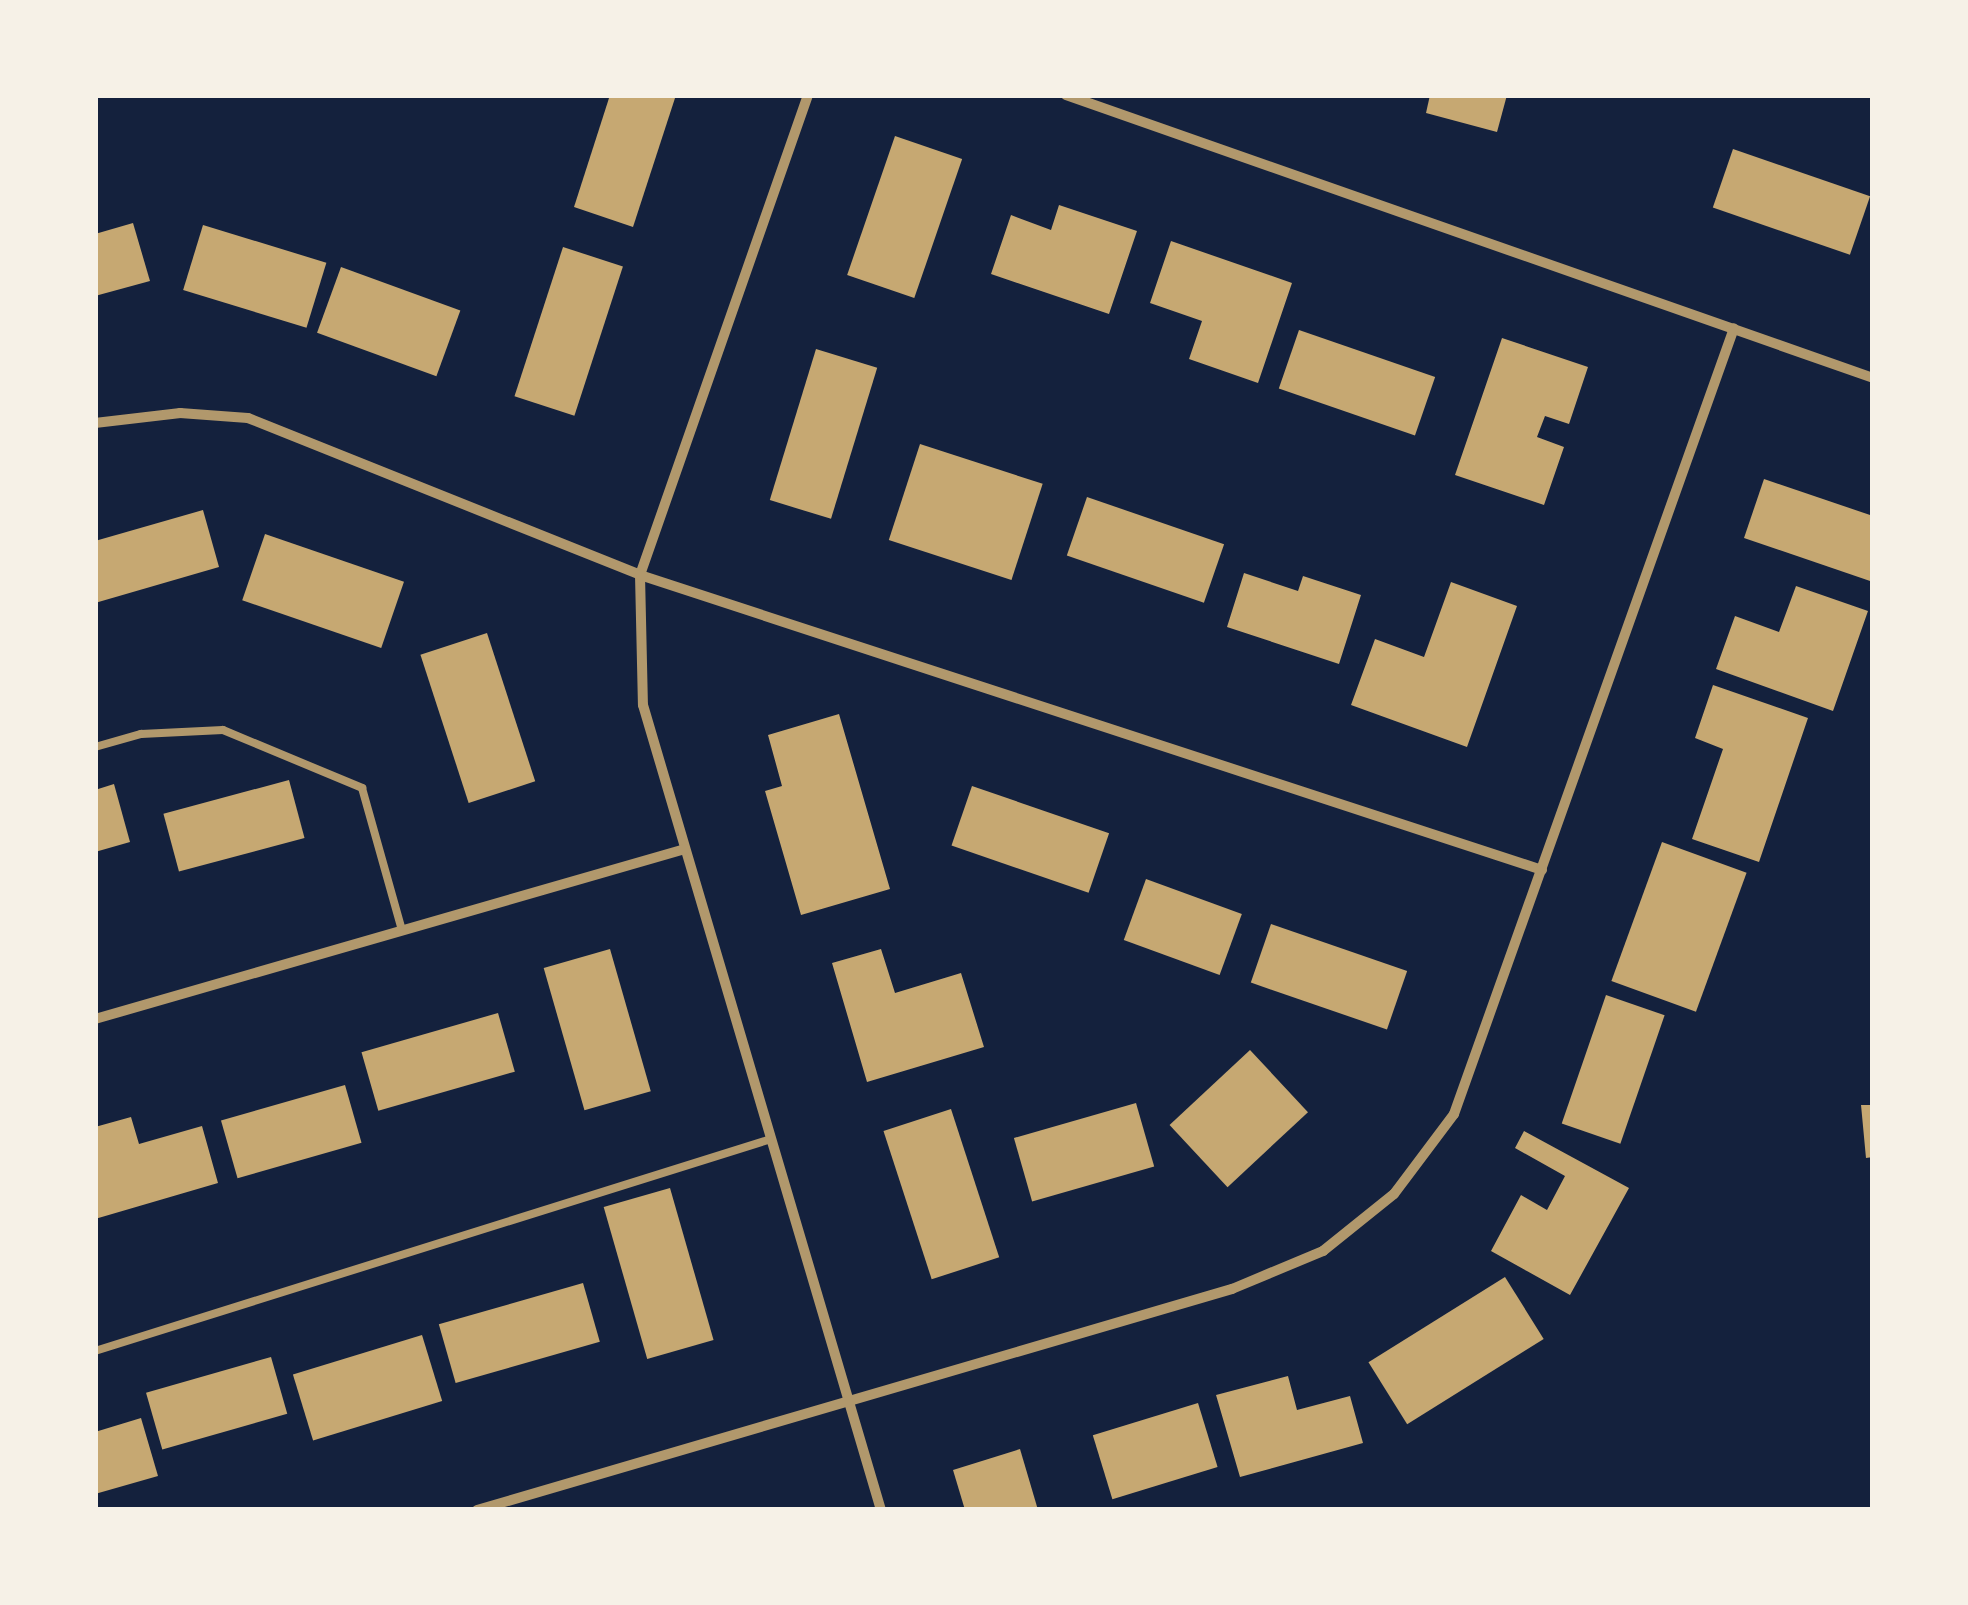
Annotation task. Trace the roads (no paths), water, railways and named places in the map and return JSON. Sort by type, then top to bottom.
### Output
[{"type":"street","points":[[808,95],[640,575],[644,706],[880,1510]]},
{"type":"street","points":[[1066,95],[1873,378]]},
{"type":"street","points":[[477,1510],[1232,1289],[1323,1251],[1394,1194],[1454,1114],[1734,328]]},
{"type":"street","points":[[95,422],[180,413],[248,418],[640,575],[1542,870]]},
{"type":"street","points":[[95,1018],[686,849]]},
{"type":"lane","points":[[95,747],[141,734],[223,730],[362,788],[402,930]]},
{"type":"lane","points":[[95,1351],[771,1140]]}]
